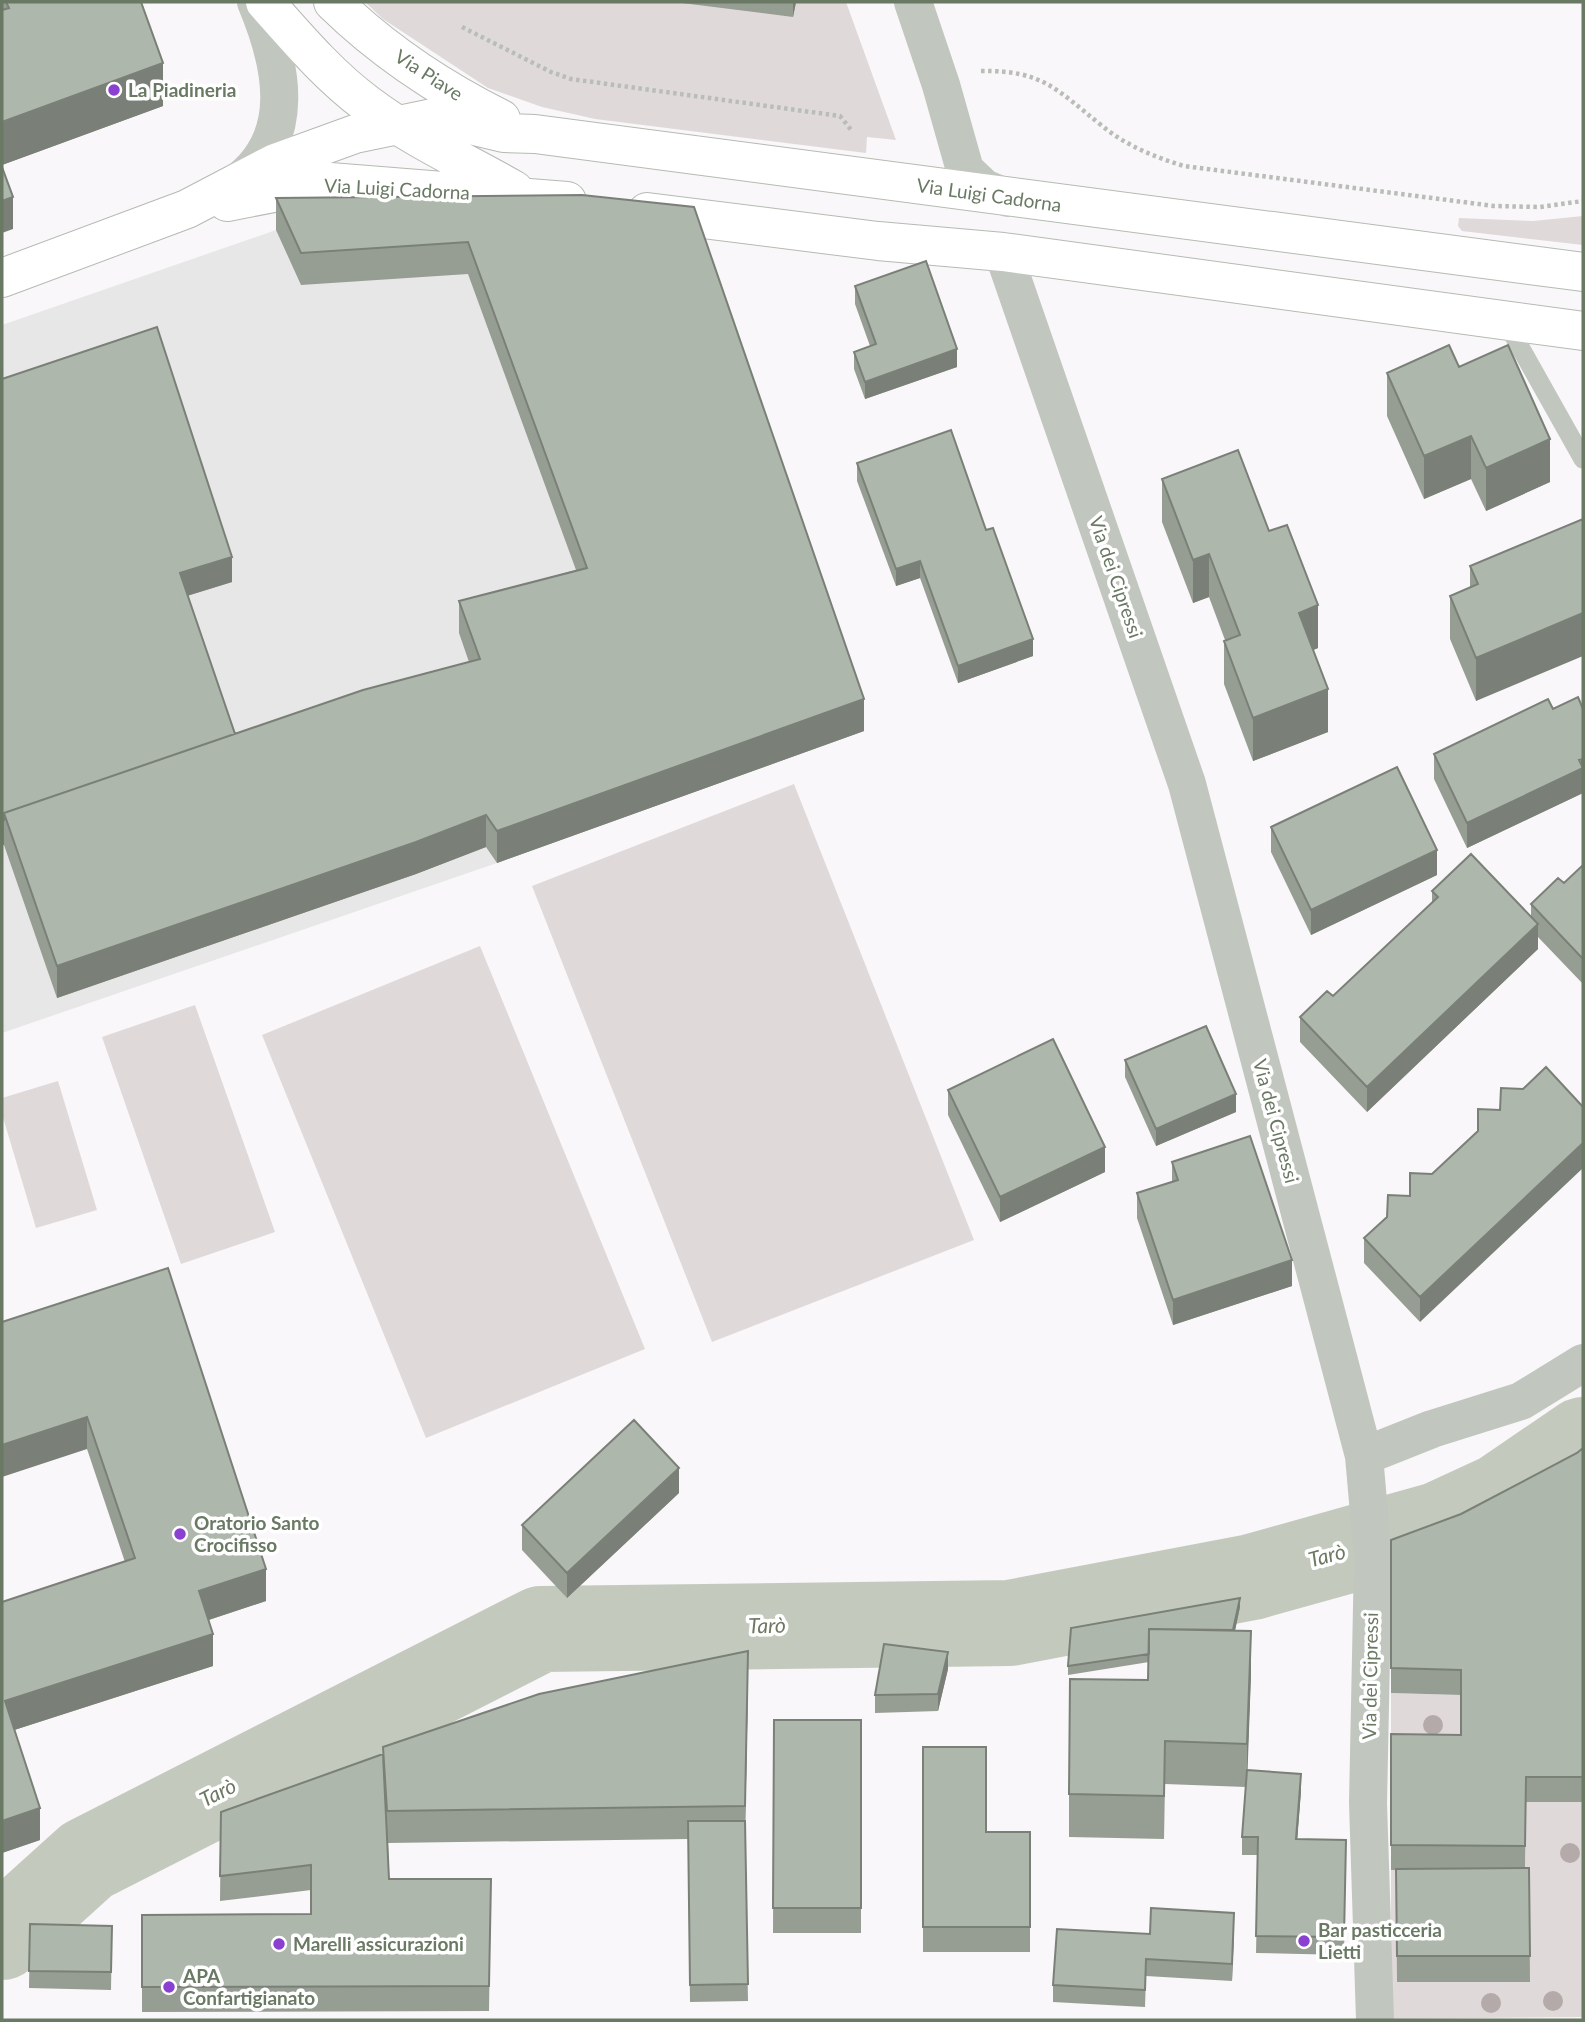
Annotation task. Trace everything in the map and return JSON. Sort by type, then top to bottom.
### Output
[{"type":"street","points":[[233,186],[259,164],[271,139],[279,108],[276,62],[256,2]]},
{"type":"street","points":[[265,2],[335,77],[397,125]]},
{"type":"street","name":"Via Piave","points":[[333,2],[365,31],[410,64],[497,117],[535,134]]},
{"type":"street","points":[[913,2],[941,85],[965,170],[984,188],[1010,198]]},
{"type":"street","name":"Via Luigi Cadorna","points":[[2,278],[187,209],[303,150],[355,134],[438,117],[504,133],[535,134],[1583,272]]},
{"type":"street","name":"Via Luigi Cadorna","points":[[397,125],[525,196]]},
{"type":"street","name":"Via Luigi Cadorna","points":[[187,209],[330,182],[525,196],[865,239],[1003,251],[1583,331]]},
{"type":"street","name":"Via dei Cipressi","points":[[1003,251],[1187,784],[1364,1455],[1373,1558],[1368,1803],[1376,2020]]},
{"type":"street","points":[[1364,1455],[1432,1429],[1521,1401],[1583,1363]]},
{"type":"lane","points":[[1506,322],[1583,459]]},
{"type":"path","points":[[462,27],[551,72],[571,79],[840,116],[855,135]]},
{"type":"path","points":[[941,85],[955,76],[976,72],[1025,75],[1048,83],[1069,96],[1100,125],[1125,142],[1155,158],[1184,166],[1494,206],[1541,207],[1583,201]]},
{"type":"shaded area","points":[[365,2],[846,2],[896,140],[867,137],[866,153],[595,119],[542,107],[488,88],[383,19]]},
{"type":"shaded area","points":[[1583,216],[1583,245],[1462,231],[1458,226],[1459,218],[1533,221]]},
{"type":"shaded area","points":[[582,227],[694,239],[864,731],[497,863],[2,1033],[2,325],[276,230]]},
{"type":"shaded area","points":[[794,784],[974,1240],[712,1342],[532,886]]},
{"type":"shaded area","points":[[480,946],[645,1349],[426,1438],[262,1035]]},
{"type":"shaded area","points":[[195,1005],[275,1232],[181,1264],[102,1037]]},
{"type":"shaded area","points":[[58,1081],[97,1210],[36,1228],[2,1114],[2,1098]]},
{"type":"shaded area","points":[[1391,1693],[1461,1695],[1461,1760],[1391,1759]]},
{"type":"shaded area","points":[[1526,1802],[1583,1802],[1583,2017],[1391,2019],[1391,1870],[1525,1871]]},
{"type":"building","points":[[6,2],[141,2],[163,63],[2,122],[2,10],[9,8]]},
{"type":"building","points":[[2,167],[13,197],[2,201]]},
{"type":"building","points":[[582,195],[694,207],[864,699],[497,831],[486,815],[416,842],[57,966],[4,813],[363,690],[480,659],[459,601],[587,568],[468,242],[301,253],[276,198]]},
{"type":"building","points":[[926,261],[957,349],[865,382],[854,352],[876,344],[855,286]]},
{"type":"building","points":[[157,327],[232,557],[180,573],[235,734],[4,813],[2,820],[2,379]]},
{"type":"building","points":[[1449,345],[1459,367],[1508,345],[1550,439],[1486,468],[1471,436],[1424,456],[1387,373]]},
{"type":"building","points":[[951,430],[986,530],[993,528],[1033,639],[958,666],[920,561],[896,569],[857,463]]},
{"type":"building","points":[[1238,450],[1269,531],[1287,525],[1318,605],[1299,613],[1328,689],[1253,718],[1224,641],[1240,635],[1209,554],[1193,560],[1162,479]]},
{"type":"building","points":[[1583,519],[1583,613],[1476,658],[1450,596],[1478,584],[1470,566]]},
{"type":"building","points":[[1578,697],[1583,709],[1583,759],[1579,760],[1583,768],[1467,823],[1434,754],[1548,699],[1553,709]]},
{"type":"building","points":[[1397,767],[1437,850],[1311,910],[1271,827]]},
{"type":"building","points":[[1471,854],[1538,924],[1367,1087],[1300,1017],[1327,991],[1333,996],[1438,897],[1432,891]]},
{"type":"building","points":[[1583,865],[1583,959],[1531,904],[1558,878],[1564,883]]},
{"type":"building","points":[[1206,1026],[1236,1094],[1156,1129],[1125,1060]]},
{"type":"building","points":[[1053,1039],[1105,1147],[1000,1197],[948,1090]]},
{"type":"building","points":[[1546,1067],[1583,1107],[1583,1143],[1420,1297],[1364,1238],[1387,1217],[1388,1195],[1410,1196],[1410,1173],[1432,1174],[1478,1131],[1478,1109],[1500,1110],[1501,1088],[1523,1089]]},
{"type":"building","points":[[1250,1136],[1292,1260],[1173,1300],[1137,1193],[1178,1180],[1172,1162]]},
{"type":"building","name":"Oratorio Santo Crocifisso","points":[[168,1268],[266,1569],[199,1591],[213,1634],[5,1701],[40,1808],[2,1821],[2,1602],[135,1558],[87,1417],[2,1445],[2,1322]]},
{"type":"building","points":[[634,1420],[679,1468],[567,1573],[522,1525]]},
{"type":"building","points":[[1583,1448],[1583,1777],[1526,1777],[1525,1846],[1391,1845],[1391,1734],[1461,1735],[1461,1670],[1391,1668],[1391,1540],[1461,1514]]},
{"type":"building","points":[[1240,1598],[1233,1630],[1149,1629],[1149,1654],[1068,1666],[1071,1628]]},
{"type":"building","points":[[1149,1629],[1251,1631],[1247,1744],[1165,1741],[1164,1796],[1069,1794],[1070,1679],[1148,1680]]},
{"type":"building","points":[[884,1644],[948,1652],[938,1694],[875,1695]]},
{"type":"building","points":[[748,1651],[745,1806],[387,1811],[383,1747],[539,1694]]},
{"type":"building","points":[[774,1720],[861,1720],[861,1908],[773,1908]]},
{"type":"building","points":[[923,1747],[986,1747],[986,1832],[1030,1832],[1030,1927],[923,1927]]},
{"type":"building","points":[[383,1754],[389,1879],[491,1879],[489,1986],[142,1987],[142,1915],[311,1914],[311,1865],[220,1876],[221,1812]]},
{"type":"building","points":[[1247,1770],[1301,1774],[1296,1839],[1346,1840],[1344,1937],[1256,1936],[1258,1837],[1242,1837]]},
{"type":"building","points":[[688,1821],[745,1821],[748,1984],[690,1985]]},
{"type":"building","points":[[1529,1868],[1530,1956],[1397,1956],[1396,1869]]},
{"type":"building","points":[[1151,1908],[1234,1913],[1232,1964],[1146,1959],[1145,1990],[1053,1985],[1057,1929],[1150,1934]]},
{"type":"building","points":[[30,1924],[112,1926],[111,1972],[29,1971]]},
{"type":"waterway","name":"Tarò","points":[[2,1937],[87,1860],[541,1629],[1010,1623],[1252,1577],[1438,1525],[1501,1496],[1583,1440]]},
{"type":"place","name":"La Piadineria","points":[[114,90]]},
{"type":"place","name":"Oratorio Santo Crocifisso","points":[[180,1534]]},
{"type":"place","name":"Bar pasticceria Lietti","points":[[1304,1941]]},
{"type":"place","name":"Marelli assicurazioni","points":[[279,1944]]},
{"type":"place","name":"APA Confartigianato","points":[[169,1987]]}]
